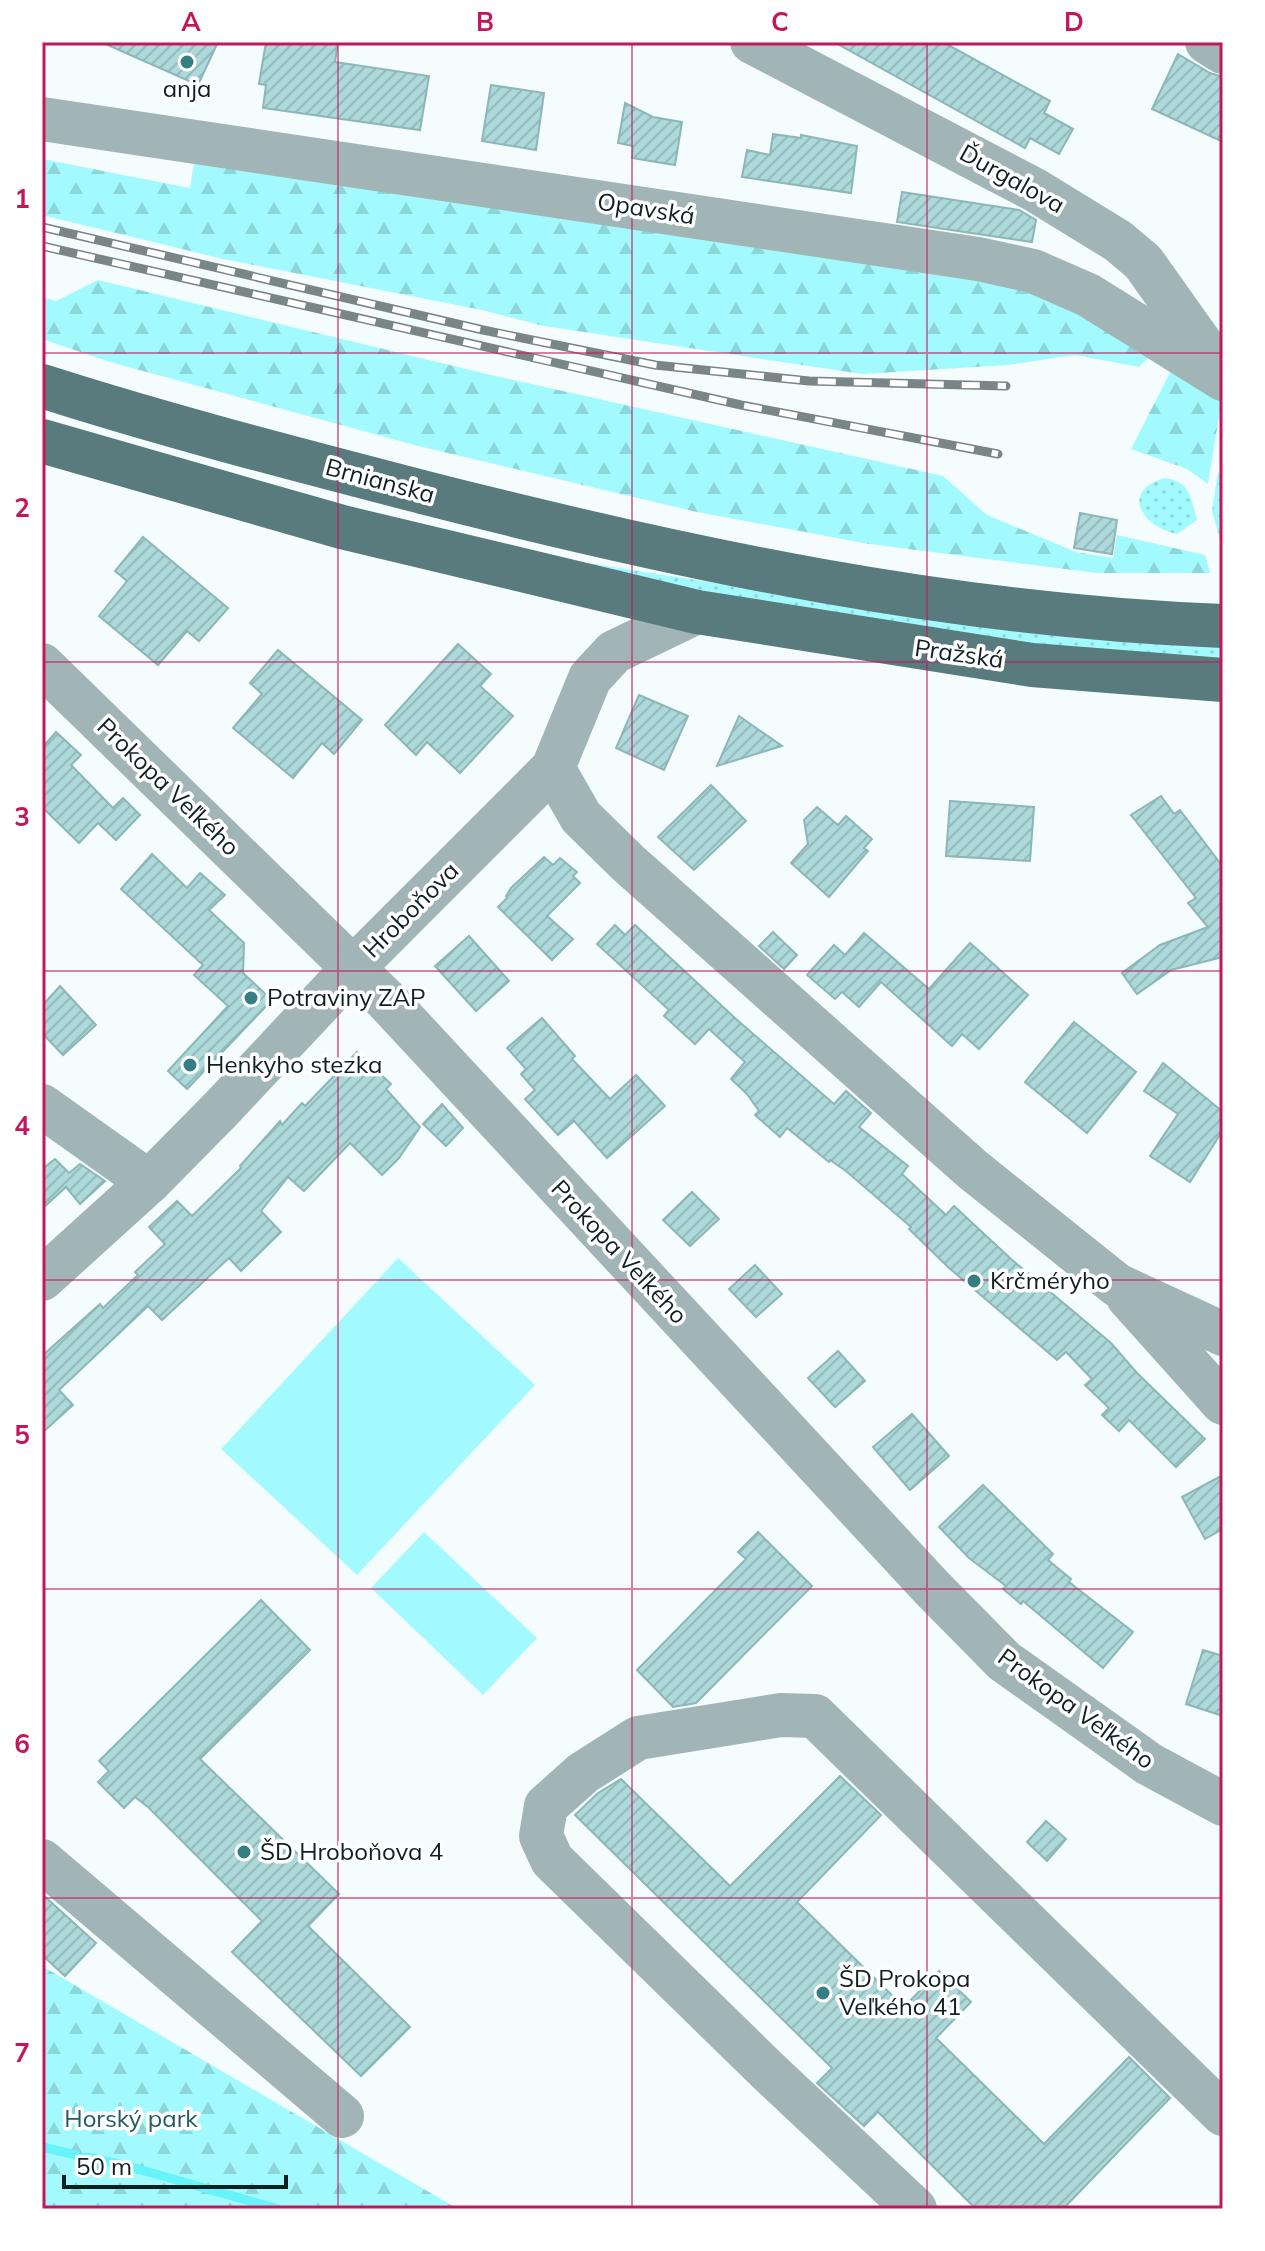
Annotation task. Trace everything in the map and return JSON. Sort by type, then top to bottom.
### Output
[{"type":"main road","name":"Brnianska","points":[[42,386],[382,482],[524,518],[722,562],[871,589],[979,604],[1086,617],[1223,626]]},
{"type":"main road","points":[[42,441],[342,527],[697,612]]},
{"type":"main road","name":"Pražská","points":[[697,612],[1032,665],[1223,680]]},
{"type":"street","name":"Ďurgalova","points":[[752,42],[1035,190],[1118,241],[1143,262],[1223,377]]},
{"type":"street","points":[[1207,42],[1223,52]]},
{"type":"street","name":"Opavská","points":[[42,119],[962,257],[1033,271],[1088,295],[1223,377]]},
{"type":"street","name":"Hroboňova","points":[[42,1279],[149,1182],[354,967],[553,768],[590,678],[602,663],[620,647],[697,612]]},
{"type":"street","name":"Prokopa Veľkého","points":[[42,665],[354,967],[910,1565],[1004,1661],[1149,1764],[1223,1804]]},
{"type":"street","points":[[553,768],[581,817],[628,863],[972,1169],[1117,1285],[1223,1403]]},
{"type":"street","points":[[42,1106],[149,1182]]},
{"type":"street","points":[[1117,1285],[1223,1334]]},
{"type":"street","points":[[915,2209],[552,1860],[541,1836],[546,1806],[583,1773],[638,1738],[781,1715],[815,1716],[1223,2114]]},
{"type":"street","points":[[42,1861],[342,2116]]},
{"type":"green space","points":[[42,159],[190,188],[194,164],[952,272],[1047,295],[1160,346],[1139,367],[1075,355],[1008,365],[862,374],[544,326],[482,310],[223,259],[42,215]]},
{"type":"green space","points":[[98,280],[487,374],[943,476],[987,515],[1076,552],[1113,558],[1117,535],[1205,555],[1210,573],[1097,573],[869,544],[697,512],[418,446],[110,362],[42,339],[42,297],[56,301]]},
{"type":"green space","points":[[1176,361],[1223,392],[1208,484],[1187,469],[1131,449]]},
{"type":"green space","points":[[1218,472],[1223,479],[1223,551],[1212,511]]},
{"type":"green space","points":[[1165,478],[1185,487],[1197,520],[1177,534],[1154,524],[1141,508],[1143,491]]},
{"type":"green space","points":[[542,556],[1070,638],[1223,643],[1223,661],[1082,652],[784,608]]},
{"type":"green space","points":[[398,1258],[535,1385],[357,1575],[221,1449]]},
{"type":"green space","points":[[424,1532],[537,1638],[483,1695],[371,1588]]},
{"type":"green space","name":"Horský park","points":[[42,1966],[458,2209],[42,2209]]},
{"type":"building","points":[[101,42],[218,42],[198,85]]},
{"type":"building","points":[[266,42],[338,42],[335,62],[429,76],[420,130],[263,108],[266,85],[259,84]]},
{"type":"building","points":[[834,42],[943,42],[1050,101],[1044,113],[1073,129],[1059,154],[1030,138],[1025,148]]},
{"type":"building","points":[[1178,54],[1223,77],[1223,142],[1152,109]]},
{"type":"building","points":[[491,85],[544,93],[536,150],[482,141]]},
{"type":"building","points":[[625,103],[653,117],[682,122],[675,165],[632,158],[633,146],[618,143]]},
{"type":"building","points":[[773,134],[801,138],[801,135],[857,146],[851,193],[742,177],[747,150],[770,155]]},
{"type":"building","points":[[902,192],[1019,210],[1036,220],[1032,242],[897,222]]},
{"type":"building","points":[[1080,513],[1117,520],[1112,554],[1074,548]]},
{"type":"building","points":[[143,537],[228,608],[199,641],[187,631],[158,665],[99,616],[127,581],[115,571]]},
{"type":"building","points":[[458,644],[491,674],[480,686],[513,716],[460,773],[427,742],[416,755],[385,725]]},
{"type":"building","points":[[278,650],[362,720],[334,754],[322,743],[293,778],[233,728],[262,694],[250,683]]},
{"type":"building","points":[[639,695],[688,716],[664,770],[616,748]]},
{"type":"building","points":[[739,716],[782,746],[717,766]]},
{"type":"building","points":[[56,732],[81,755],[71,765],[113,808],[123,798],[140,815],[116,840],[98,823],[79,843],[42,807],[42,748]]},
{"type":"building","points":[[711,785],[746,821],[694,870],[658,837]]},
{"type":"building","points":[[1161,796],[1174,814],[1180,810],[1223,867],[1223,957],[1171,970],[1137,994],[1122,973],[1160,945],[1208,927],[1188,903],[1196,898],[1131,815]]},
{"type":"building","points":[[950,801],[1034,807],[1030,861],[946,856]]},
{"type":"building","points":[[817,807],[838,825],[846,816],[872,839],[864,848],[868,851],[829,897],[791,863],[808,844],[804,820]]},
{"type":"building","points":[[152,854],[187,888],[200,873],[225,895],[209,910],[244,943],[243,973],[272,1000],[187,1089],[168,1071],[228,1006],[194,975],[203,965],[121,889]]},
{"type":"building","points":[[544,857],[553,865],[560,858],[577,872],[573,876],[580,883],[547,916],[573,939],[552,960],[498,907],[511,888]]},
{"type":"building","points":[[615,925],[625,935],[635,925],[834,1104],[846,1091],[871,1113],[859,1127],[908,1166],[902,1174],[946,1215],[954,1206],[1011,1259],[1111,1343],[1137,1373],[1205,1439],[1176,1467],[1129,1420],[1119,1431],[1102,1415],[1109,1408],[1085,1385],[1092,1379],[1066,1352],[1057,1360],[949,1268],[909,1229],[911,1227],[846,1171],[829,1162],[787,1128],[780,1137],[755,1115],[759,1111],[731,1079],[745,1062],[709,1029],[695,1044],[664,1016],[669,1010],[597,944]]},
{"type":"building","points":[[773,932],[797,955],[784,969],[759,946]]},
{"type":"building","points":[[864,933],[929,989],[970,943],[1028,995],[979,1049],[962,1034],[952,1046],[881,982],[859,1007],[842,992],[835,999],[807,975],[834,945],[845,955]]},
{"type":"building","points":[[469,936],[509,981],[476,1011],[435,966]]},
{"type":"building","points":[[60,986],[96,1025],[63,1055],[42,1033],[42,1006]]},
{"type":"building","points":[[542,1018],[575,1056],[572,1059],[610,1099],[636,1075],[665,1106],[607,1158],[574,1121],[558,1135],[525,1099],[535,1090],[521,1074],[526,1069],[507,1048]]},
{"type":"building","points":[[1074,1022],[1136,1072],[1087,1133],[1025,1082]]},
{"type":"building","points":[[357,1052],[391,1084],[386,1089],[420,1127],[399,1158],[382,1175],[350,1143],[304,1191],[288,1177],[261,1211],[281,1232],[241,1271],[229,1258],[162,1320],[148,1306],[59,1390],[73,1405],[42,1433],[42,1356],[100,1304],[103,1308],[165,1244],[149,1227],[177,1201],[192,1216],[241,1168],[280,1121],[282,1125],[302,1103],[305,1106]]},
{"type":"building","points":[[1163,1063],[1223,1112],[1223,1130],[1190,1182],[1150,1156],[1178,1114],[1144,1091]]},
{"type":"building","points":[[442,1104],[463,1128],[446,1146],[423,1124]]},
{"type":"building","points":[[55,1159],[69,1173],[80,1164],[105,1181],[80,1204],[66,1187],[42,1209],[42,1169]]},
{"type":"building","points":[[692,1192],[719,1219],[690,1246],[663,1220]]},
{"type":"building","points":[[755,1265],[782,1294],[756,1317],[729,1289]]},
{"type":"building","points":[[838,1351],[865,1381],[835,1407],[808,1378]]},
{"type":"building","points":[[912,1414],[949,1456],[910,1490],[873,1447]]},
{"type":"building","points":[[1223,1475],[1223,1529],[1205,1539],[1182,1497]]},
{"type":"building","points":[[983,1485],[1053,1554],[1048,1560],[1071,1579],[1069,1582],[1133,1632],[1103,1668],[1023,1601],[1021,1604],[1003,1589],[1006,1586],[969,1558],[939,1527]]},
{"type":"building","points":[[758,1532],[812,1586],[696,1703],[673,1707],[637,1670],[746,1559],[738,1552]]},
{"type":"building","name":"ŠD Hroboňova 4","points":[[261,1600],[310,1650],[200,1759],[339,1894],[308,1926],[410,2027],[361,2076],[232,1952],[262,1921],[148,1807],[135,1797],[124,1808],[98,1782],[109,1771],[99,1761]]},
{"type":"building","points":[[1203,1650],[1223,1656],[1223,1716],[1186,1704]]},
{"type":"building","name":"ŠD Prokopa Veľkého 41","points":[[840,1776],[881,1815],[797,1902],[904,2007],[939,1971],[971,2002],[936,2038],[1044,2144],[1129,2057],[1170,2098],[1063,2209],[976,2209],[878,2112],[864,2126],[817,2083],[832,2068],[575,1815],[598,1793],[621,1779],[730,1886]]},
{"type":"building","points":[[1046,1821],[1066,1839],[1047,1861],[1027,1842]]},
{"type":"building","points":[[42,1894],[96,1943],[65,1976],[42,1955]]},
{"type":"waterway","points":[[42,2147],[76,2155]]},
{"type":"waterway","points":[[85,2157],[124,2165],[278,2209]]},
{"type":"railway","points":[[42,227],[483,330],[655,365],[809,381],[1006,386]]},
{"type":"railway","points":[[42,246],[741,405],[998,454]]},
{"type":"place","name":"anja","points":[[187,62]]},
{"type":"place","name":"Potraviny ZAP","points":[[251,998]]},
{"type":"place","name":"Henkyho stezka","points":[[190,1065]]},
{"type":"place","name":"Krčméryho","points":[[974,1281]]},
{"type":"place","name":"ŠD Hroboňova 4","points":[[244,1852]]},
{"type":"place","name":"ŠD Prokopa Veľkého 41","points":[[823,1993]]}]
